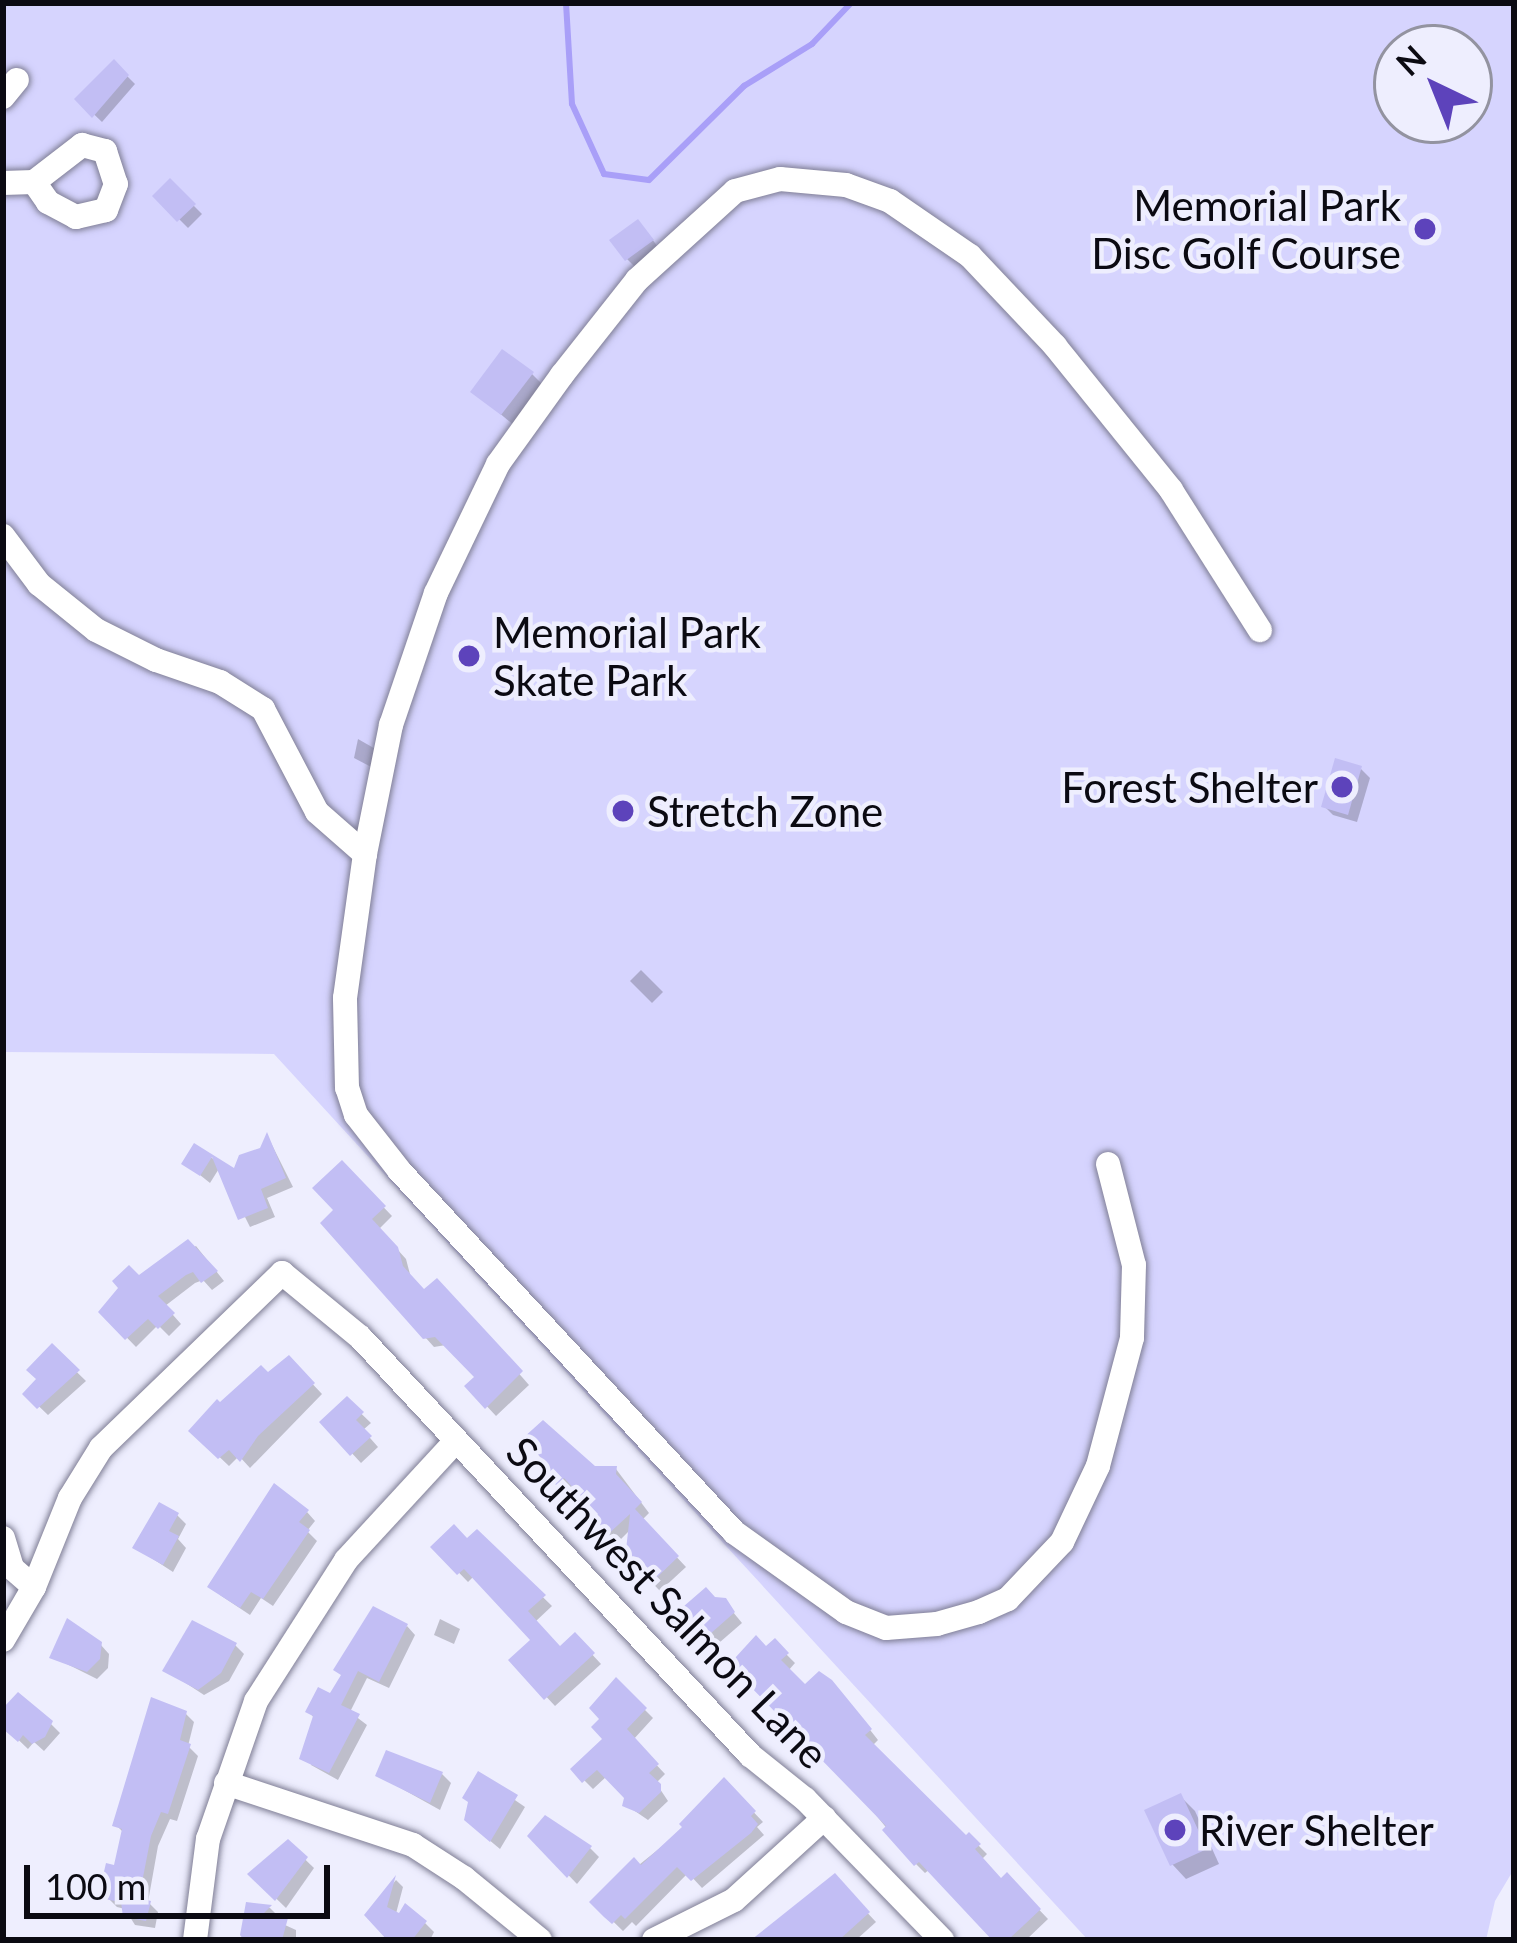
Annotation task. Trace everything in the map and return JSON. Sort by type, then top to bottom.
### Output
[{"type":"street","points":[[1108,1164],[1134,1265],[1132,1338],[1098,1466],[1061,1542],[1008,1599],[979,1612],[938,1624],[886,1628],[847,1612],[734,1532],[365,1131],[347,1088],[345,998],[364,854],[391,725],[436,593],[498,464],[637,280],[735,191],[780,179],[846,185],[890,201],[970,256],[1055,346],[1171,490],[1260,630]]},
{"type":"street","points":[[3,183],[34,182]]},
{"type":"street","points":[[3,536],[39,584],[96,630],[156,660],[220,682],[263,709],[317,812],[364,854]]},
{"type":"street","name":"Southwest Salmon Lane","points":[[34,1587],[70,1498],[101,1448],[283,1273],[360,1337],[750,1755],[824,1818],[942,1940]]},
{"type":"street","points":[[194,1940],[202,1868],[256,1701],[310,1609],[377,1522],[456,1441]]},
{"type":"street","points":[[3,1538],[12,1568],[34,1587],[3,1640]]},
{"type":"street","points":[[226,1783],[413,1845],[464,1878],[540,1940]]},
{"type":"street","points":[[654,1940],[734,1900],[824,1818]]},
{"type":"shaded area","points":[[3,3],[1514,3],[1514,1869],[1495,1901],[1486,1940],[1088,1940],[274,1054],[3,1052]]},
{"type":"building","points":[[114,59],[129,75],[92,118],[74,99]]},
{"type":"building","points":[[170,178],[196,204],[177,222],[152,196]]},
{"type":"building","points":[[638,219],[654,240],[625,261],[609,240]]},
{"type":"building","points":[[502,349],[534,372],[501,415],[470,392]]},
{"type":"building","name":"Forest Shelter","points":[[1335,758],[1362,766],[1348,815],[1321,807]]},
{"type":"building","points":[[267,1132],[286,1178],[261,1189],[268,1208],[238,1220],[212,1157],[200,1176],[181,1164],[194,1143],[234,1168],[239,1155],[260,1148]]},
{"type":"building","points":[[342,1160],[386,1206],[372,1219],[398,1247],[403,1266],[424,1289],[437,1278],[523,1371],[485,1409],[464,1386],[474,1377],[435,1337],[423,1339],[320,1223],[333,1210],[312,1188]]},
{"type":"building","points":[[188,1239],[218,1271],[201,1283],[193,1272],[186,1275],[158,1296],[175,1313],[158,1329],[148,1319],[125,1340],[98,1312],[118,1288],[112,1281],[129,1265],[139,1275]]},
{"type":"building","points":[[52,1343],[80,1370],[37,1409],[22,1394],[36,1379],[26,1370]]},
{"type":"building","points":[[289,1355],[315,1383],[258,1436],[240,1462],[229,1450],[218,1459],[188,1431],[217,1399],[220,1402],[261,1365],[268,1372]]},
{"type":"building","points":[[347,1396],[364,1412],[356,1420],[372,1436],[350,1456],[319,1422]]},
{"type":"building","points":[[543,1420],[595,1466],[617,1466],[616,1474],[642,1502],[635,1509],[679,1556],[649,1585],[632,1566],[637,1562],[626,1550],[630,1514],[605,1537],[590,1522],[598,1514],[564,1478],[556,1485],[540,1467],[545,1462],[523,1438]]},
{"type":"building","points":[[274,1483],[309,1510],[299,1522],[310,1530],[263,1599],[251,1592],[240,1608],[207,1587]]},
{"type":"building","points":[[159,1502],[179,1513],[169,1531],[179,1536],[163,1565],[132,1548]]},
{"type":"building","points":[[454,1524],[467,1538],[477,1529],[546,1595],[528,1611],[560,1646],[575,1632],[595,1653],[544,1700],[508,1660],[530,1640],[464,1569],[457,1575],[430,1547]]},
{"type":"building","points":[[706,1587],[715,1597],[726,1598],[735,1612],[701,1642],[676,1613]]},
{"type":"building","points":[[373,1606],[408,1624],[379,1682],[358,1671],[341,1705],[360,1714],[329,1773],[299,1759],[313,1716],[305,1712],[318,1687],[330,1693],[341,1675],[333,1670]]},
{"type":"building","points":[[67,1618],[102,1642],[100,1659],[87,1672],[49,1658]]},
{"type":"building","points":[[192,1620],[237,1643],[221,1673],[198,1690],[162,1671]]},
{"type":"building","points":[[756,1635],[766,1646],[775,1638],[789,1653],[781,1660],[805,1684],[819,1671],[832,1680],[872,1729],[865,1735],[966,1835],[969,1832],[981,1844],[975,1849],[1001,1878],[1007,1872],[1041,1909],[1008,1940],[992,1940],[919,1862],[914,1866],[882,1830],[886,1826],[743,1679],[735,1658]]},
{"type":"building","points":[[616,1677],[647,1708],[627,1729],[659,1764],[649,1773],[661,1784],[661,1792],[639,1813],[622,1806],[624,1798],[597,1770],[582,1783],[570,1769],[602,1739],[591,1727],[599,1719],[589,1708]]},
{"type":"building","points":[[18,1692],[53,1721],[45,1737],[32,1744],[23,1735],[18,1742],[3,1729],[3,1708]]},
{"type":"building","points":[[151,1697],[187,1711],[180,1740],[191,1744],[168,1814],[161,1812],[151,1836],[139,1898],[151,1901],[146,1921],[123,1917],[121,1902],[104,1899],[108,1881],[102,1880],[106,1863],[114,1865],[122,1829],[112,1826]]},
{"type":"building","points":[[386,1750],[443,1772],[430,1803],[375,1776]]},
{"type":"building","points":[[478,1771],[518,1795],[490,1842],[464,1820],[468,1802],[462,1798]]},
{"type":"building","points":[[724,1777],[756,1811],[751,1816],[758,1824],[691,1881],[677,1867],[625,1919],[621,1915],[612,1924],[589,1902],[634,1857],[641,1865],[682,1827],[679,1824]]},
{"type":"building","name":"River Shelter","points":[[1181,1793],[1207,1849],[1170,1866],[1144,1810]]},
{"type":"building","points":[[545,1815],[592,1846],[567,1878],[527,1836]]},
{"type":"building","points":[[288,1839],[308,1857],[275,1901],[247,1874]]},
{"type":"building","points":[[835,1873],[870,1912],[839,1940],[751,1940]]},
{"type":"building","points":[[396,1875],[387,1907],[399,1913],[405,1903],[427,1921],[412,1940],[387,1940],[364,1915]]},
{"type":"building","points":[[246,1902],[272,1905],[262,1915],[288,1918],[282,1940],[244,1940],[240,1935]]},
{"type":"waterway","points":[[566,3],[572,104],[604,174],[649,180],[744,86],[812,44],[851,3]]},
{"type":"place","name":"Memorial Park Disc Golf Course","points":[[1425,229]]},
{"type":"place","name":"Memorial Park Skate Park","points":[[469,656]]},
{"type":"place","name":"Forest Shelter","points":[[1342,787]]},
{"type":"place","name":"Stretch Zone","points":[[623,811]]},
{"type":"place","name":"River Shelter","points":[[1175,1830]]}]
